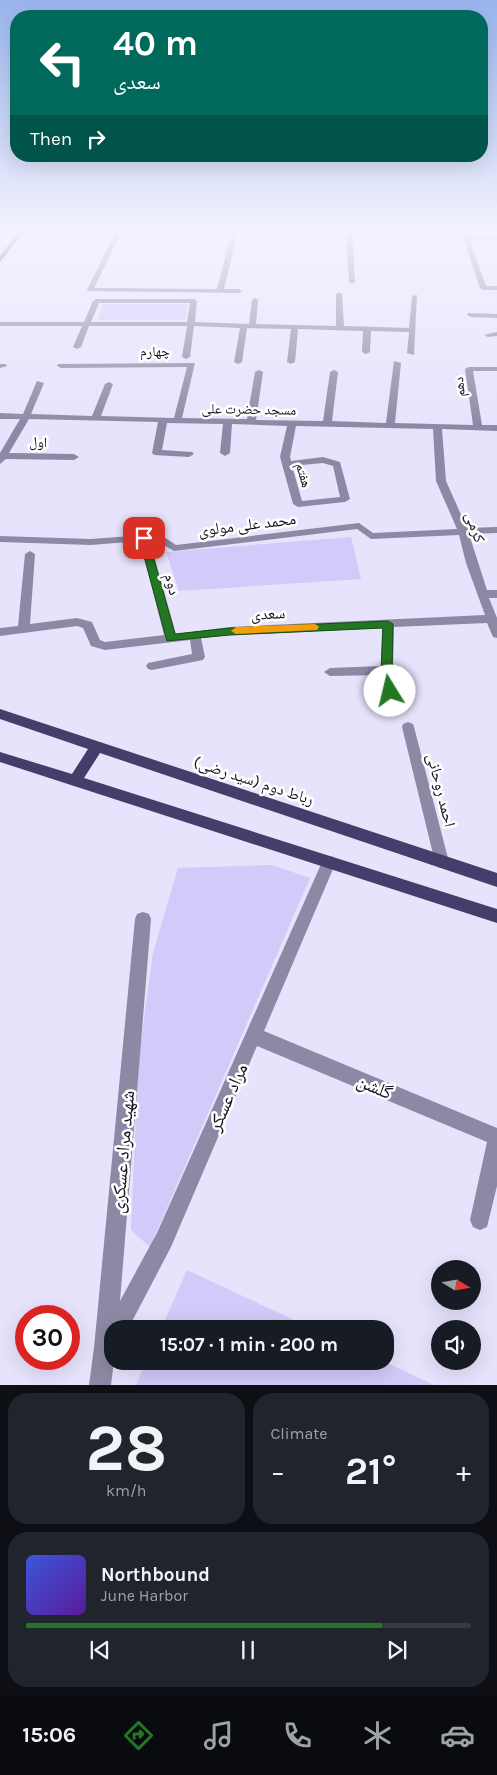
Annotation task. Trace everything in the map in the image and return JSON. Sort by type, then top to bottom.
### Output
[{"type":"main road","name":"رباط دوم (سید رضی)","points":[[0,714],[497,880]]},
{"type":"main road","points":[[74,780],[97,746]]},
{"type":"main road","points":[[0,757],[497,916]]},
{"type":"street","points":[[339,296],[340,328]]},
{"type":"street","points":[[411,353],[415,296]]},
{"type":"street","points":[[238,362],[255,300]]},
{"type":"street","points":[[77,347],[96,301],[194,301],[186,357]]},
{"type":"street","points":[[471,315],[497,316]]},
{"type":"street","points":[[0,324],[190,325],[412,330]]},
{"type":"street","points":[[291,362],[295,327]]},
{"type":"street","points":[[366,352],[367,329]]},
{"type":"street","points":[[488,334],[497,334]]},
{"type":"street","points":[[390,426],[397,363]]},
{"type":"street","name":"چهارم","points":[[61,366],[192,365],[177,421]]},
{"type":"street","name":"دهم","points":[[478,428],[469,369],[497,369]]},
{"type":"street","points":[[251,423],[260,372]]},
{"type":"street","points":[[327,425],[334,372]]},
{"type":"street","name":"اول","points":[[1,459],[26,417],[40,383]]},
{"type":"street","points":[[95,419],[109,384]]},
{"type":"street","name":"مسجد حضرت علی","points":[[0,416],[497,428]]},
{"type":"street","points":[[163,421],[157,453],[189,454]]},
{"type":"street","points":[[225,453],[228,422]]},
{"type":"street","name":"هفتم","points":[[287,464],[323,460],[337,464],[345,500],[298,504],[285,457],[292,424]]},
{"type":"street","name":"کرمی","points":[[437,427],[441,481],[463,532],[495,628]]},
{"type":"street","name":"اول","points":[[1,459],[74,457]]},
{"type":"street","name":"محمد علی مولوی","points":[[0,539],[91,542],[144,538],[160,539],[174,548],[359,526],[371,536],[497,530]]},
{"type":"street","name":"دوم","points":[[144,538],[171,638]]},
{"type":"street","points":[[24,629],[30,554]]},
{"type":"street","points":[[483,594],[497,594]]},
{"type":"street","name":"سعدی","points":[[0,632],[77,622],[88,625],[95,643],[105,646],[230,631],[388,624],[495,628]]},
{"type":"street","points":[[388,624],[387,670],[390,691]]},
{"type":"street","points":[[152,666],[199,658],[195,635]]},
{"type":"street","points":[[330,672],[387,670]]},
{"type":"street","name":"احمد روحانی","points":[[408,727],[442,862]]},
{"type":"street","name":"مراد عسکر","points":[[121,1320],[164,1240],[329,862]]},
{"type":"street","name":"شهید مراد عسکری","points":[[111,1320],[143,919]]},
{"type":"street","name":"گلشن","points":[[254,1036],[497,1137]]},
{"type":"street","points":[[480,1220],[497,1141]]},
{"type":"street","name":"شهید مراد عسکری","points":[[100,1385],[104,1365]]},
{"type":"shaded area","points":[[103,304],[188,304],[185,320],[98,320]]},
{"type":"shaded area","points":[[351,537],[361,579],[179,591],[166,552]]},
{"type":"shaded area","points":[[272,865],[310,878],[150,1247],[131,1230],[138,1063],[153,953],[178,868]]},
{"type":"shaded area","points":[[187,1270],[294,1320],[165,1320]]},
{"type":"shaded area","points":[[394,1366],[434,1385],[136,1385],[142,1370],[394,1370]]},
{"type":"slow traffic","points":[[236,631],[314,627]]},
{"type":"route","points":[[144,538],[171,638],[230,631],[388,624],[386,651],[390,691]]}]
